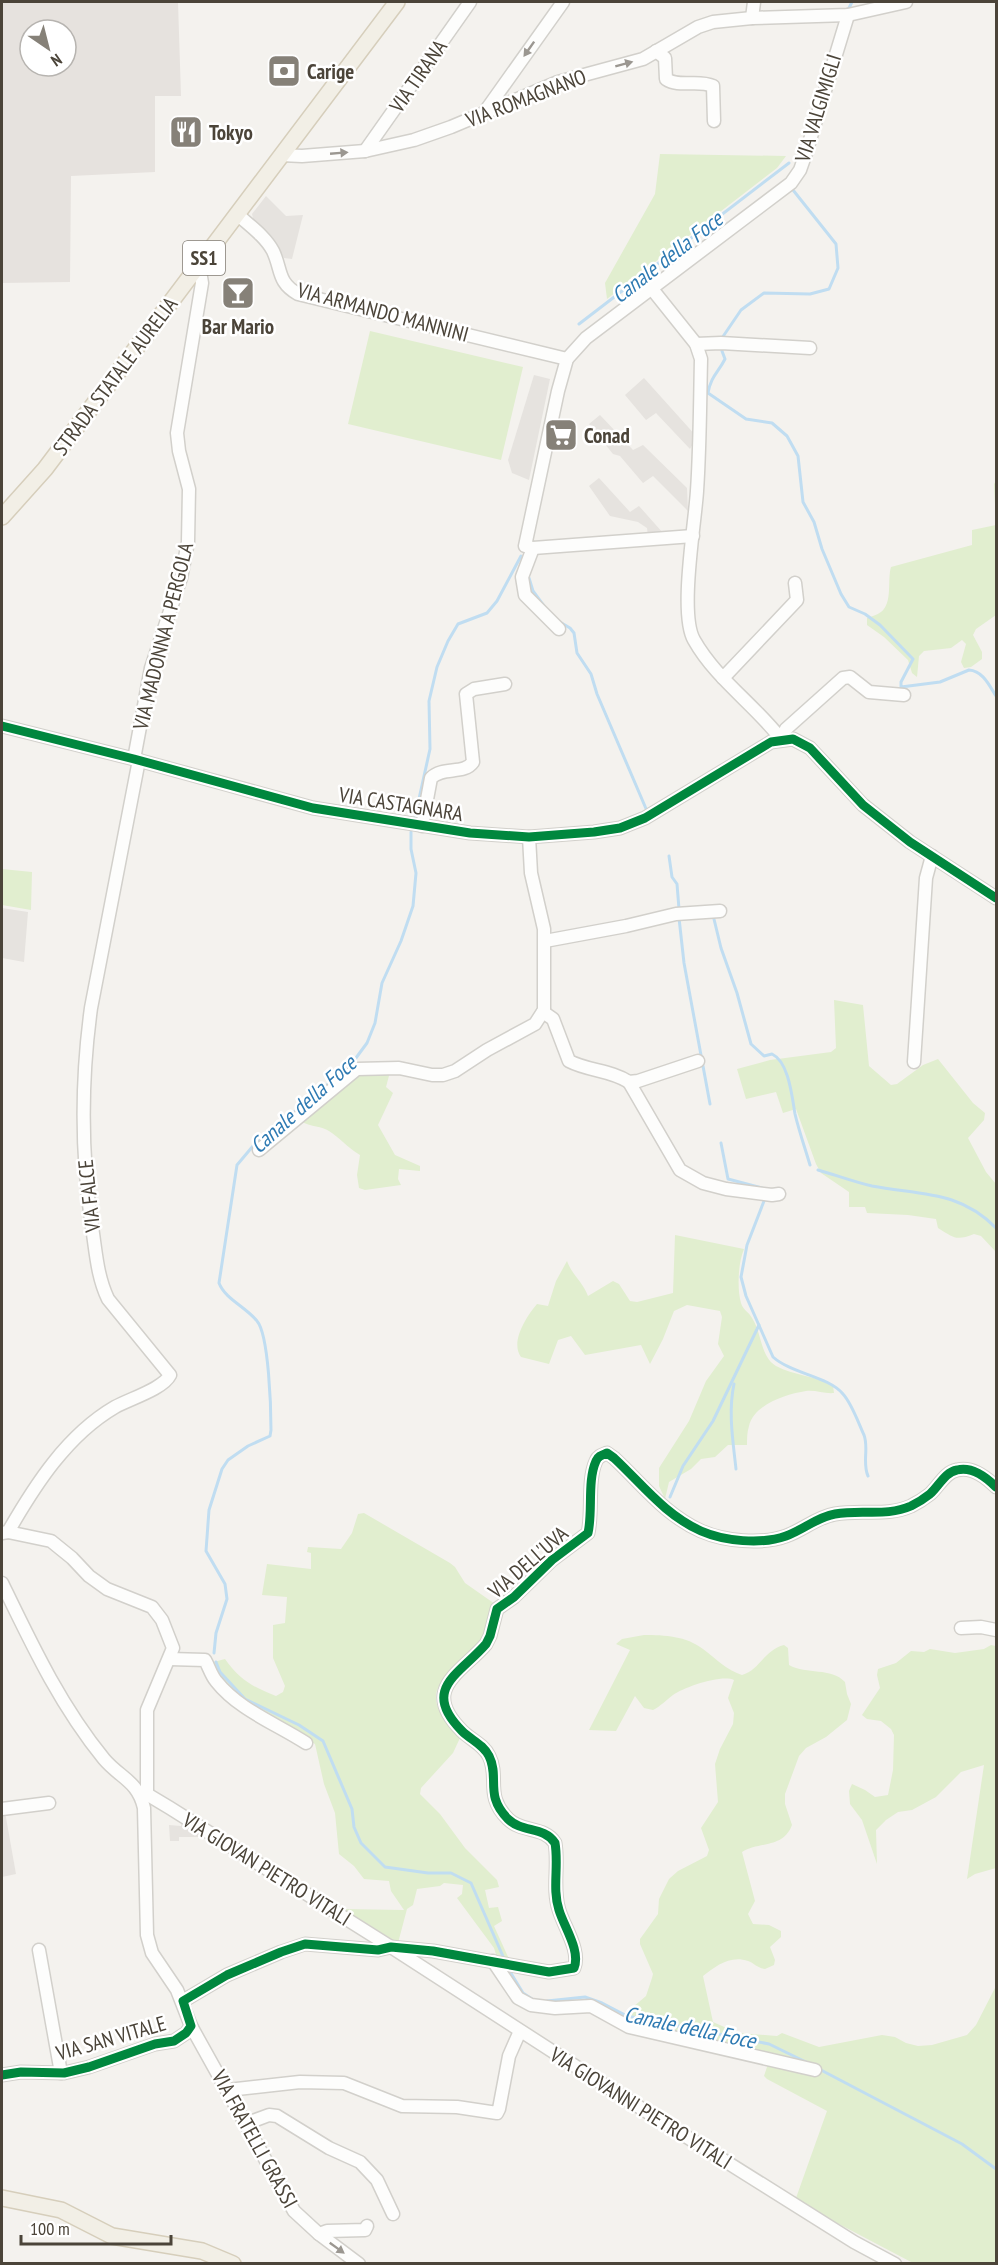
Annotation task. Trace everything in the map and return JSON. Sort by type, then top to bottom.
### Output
[{"type":"main road","name":"STRADA STATALE AURELIA","points":[[2,517],[45,469],[397,2]]},
{"type":"main road","points":[[2,2198],[61,2210],[112,2236],[202,2251],[233,2264]]},
{"type":"street","name":"VIA TIRANA","points":[[365,151],[470,2]]},
{"type":"street","points":[[484,113],[563,2]]},
{"type":"street","points":[[752,18],[754,2]]},
{"type":"street","name":"VIA VALGIMIGLI","points":[[559,629],[525,595],[522,577],[558,391],[567,359],[586,338],[791,183],[798,174],[806,153],[842,15],[842,2]]},
{"type":"street","name":"VIA ROMAGNANO","points":[[281,154],[302,156],[365,151],[414,140],[558,81],[643,59],[699,27],[713,22],[752,18],[842,15],[906,2]]},
{"type":"street","points":[[656,51],[664,58],[666,79],[672,83],[700,82],[713,86],[714,121]]},
{"type":"street","name":"VIA ARMANDO MANNINI","points":[[237,214],[264,238],[273,251],[287,288],[298,294],[567,359]]},
{"type":"street","name":"VIA MADONNA A PERGOLA","points":[[136,759],[151,668],[181,578],[188,542],[189,489],[179,451],[177,433],[202,282],[199,266]]},
{"type":"street","points":[[652,290],[696,344],[701,359],[697,490],[688,623],[693,638],[710,665],[781,739],[793,739],[810,748],[863,805],[910,842],[996,898]]},
{"type":"street","points":[[696,344],[721,342],[810,348]]},
{"type":"street","points":[[529,547],[693,536]]},
{"type":"street","points":[[723,678],[797,600],[795,583]]},
{"type":"street","points":[[781,739],[786,729],[843,678],[849,677],[869,692],[903,694]]},
{"type":"street","points":[[422,826],[431,778],[440,771],[467,768],[472,762],[466,694],[474,688],[505,684]]},
{"type":"street","name":"VIA CASTAGNARA","points":[[2,726],[136,759],[313,808],[493,836],[529,837],[620,828],[645,819],[771,742],[781,739]]},
{"type":"street","name":"VIA FALCE","points":[[5,1532],[72,1441],[93,1422],[114,1408],[159,1386],[170,1375],[108,1299],[98,1266],[86,1189],[84,1084],[86,1048],[93,996],[136,759]]},
{"type":"street","points":[[259,1150],[357,1069],[399,1068],[432,1076],[443,1075],[455,1071],[535,1024],[543,1012],[545,941],[531,873],[529,837]]},
{"type":"street","points":[[914,1062],[926,878],[932,856]]},
{"type":"street","points":[[545,941],[676,914],[720,911]]},
{"type":"street","points":[[543,1012],[554,1019],[569,1061],[621,1077],[629,1082],[680,1170],[703,1183],[726,1189],[772,1196],[779,1194]]},
{"type":"street","points":[[629,1082],[698,1061]]},
{"type":"street","name":"VIA DELL'UVA","points":[[495,1962],[549,1972],[574,1968],[576,1963],[574,1952],[558,1906],[555,1843],[545,1833],[519,1827],[503,1814],[494,1798],[490,1758],[483,1747],[455,1724],[447,1712],[444,1695],[447,1683],[486,1644],[497,1609],[514,1597],[552,1560],[588,1533],[595,1462],[599,1456],[607,1453],[614,1458],[657,1502],[677,1517],[701,1531],[724,1538],[755,1540],[776,1538],[787,1536],[827,1515],[845,1512],[893,1512],[913,1505],[931,1493],[954,1470],[974,1471],[985,1476],[996,1487]]},
{"type":"street","points":[[5,1532],[51,1541],[89,1576],[107,1589],[152,1606],[162,1620],[172,1648],[170,1659],[205,1660],[213,1678],[237,1701],[252,1713],[285,1729],[306,1743]]},
{"type":"street","name":"VIA GIOVAN PIETRO VITALI","points":[[2,1583],[64,1705],[84,1735],[108,1764],[144,1795],[391,1947]]},
{"type":"street","points":[[962,1628],[981,1627],[996,1630]]},
{"type":"street","name":"VIA FRATELLI GRASSI","points":[[170,1659],[147,1710],[144,1808],[147,1935],[152,1953],[183,2001],[191,2026],[294,2211],[319,2234],[360,2264]]},
{"type":"street","points":[[2,1809],[49,1803]]},
{"type":"street","points":[[183,2001],[227,1975],[295,1947],[315,1944],[378,1950],[391,1947],[433,1951],[495,1962],[518,1998],[531,2005],[555,2008],[591,2006],[629,2027],[815,2070]]},
{"type":"street","name":"VIA GIOVANNI PIETRO VITALI","points":[[391,1947],[854,2242],[894,2264]]},
{"type":"street","points":[[39,1950],[61,2073]]},
{"type":"street","name":"VIA SAN VITALE","points":[[2,2075],[21,2072],[61,2073],[88,2067],[155,2044],[174,2041],[186,2034],[191,2026]]},
{"type":"street","points":[[228,2090],[300,2082],[344,2083],[402,2106],[457,2107],[496,2113],[499,2109],[509,2056],[520,2031]]},
{"type":"street","points":[[245,2124],[269,2115],[278,2116],[329,2148],[360,2162],[377,2180],[393,2214]]},
{"type":"street","points":[[319,2234],[327,2230],[365,2230],[367,2226]]},
{"type":"shaded area","points":[[2,2],[178,2],[181,96],[155,96],[155,172],[71,176],[70,282],[2,283]]},
{"type":"shaded area","points":[[266,196],[286,216],[303,215],[292,259],[284,258],[272,237],[254,222],[252,214]]},
{"type":"shaded area","points":[[534,375],[550,379],[529,480],[512,473],[508,460]]},
{"type":"shaded area","points":[[644,378],[697,437],[690,449],[656,413],[646,420],[625,395]]},
{"type":"shaded area","points":[[600,415],[633,450],[643,445],[687,488],[688,511],[653,476],[643,483],[620,456],[613,454],[589,424]]},
{"type":"shaded area","points":[[599,478],[630,512],[639,506],[663,533],[648,536],[647,528],[638,522],[610,516],[589,486]]},
{"type":"shaded area","points":[[2,908],[28,912],[24,962],[2,958]]},
{"type":"shaded area","points":[[2,1812],[5,1812],[16,1874],[2,1877]]},
{"type":"shaded area","points":[[182,1820],[200,1832],[200,1837],[179,1837],[179,1841],[170,1841],[169,1825],[181,1826]]},
{"type":"green space","points":[[660,154],[786,156],[777,168],[607,299],[605,283],[655,194]]},
{"type":"green space","points":[[370,331],[523,367],[501,460],[348,424]]},
{"type":"green space","points":[[996,481],[996,525],[994,484]]},
{"type":"green space","points":[[996,525],[996,615],[976,629],[973,635],[982,652],[982,659],[971,667],[964,668],[961,662],[966,644],[962,640],[951,648],[924,651],[919,656],[917,677],[912,673],[908,660],[884,637],[867,625],[867,618],[885,608],[891,567],[972,545],[972,530]]},
{"type":"green space","points":[[2,869],[32,872],[31,910],[2,905]]},
{"type":"green space","points":[[834,1000],[863,1005],[869,1066],[891,1085],[897,1084],[923,1065],[938,1059],[973,1103],[985,1113],[984,1120],[968,1138],[986,1172],[996,1184],[996,1252],[981,1236],[974,1234],[959,1238],[948,1234],[938,1228],[936,1219],[867,1213],[865,1207],[849,1207],[849,1192],[821,1173],[816,1164],[796,1109],[783,1113],[776,1092],[746,1099],[737,1069],[770,1060],[831,1052],[836,1048]]},
{"type":"green space","points":[[390,1072],[386,1087],[393,1093],[378,1125],[395,1155],[420,1166],[420,1171],[399,1169],[398,1179],[401,1185],[365,1190],[359,1188],[357,1175],[360,1155],[326,1129],[302,1122],[360,1073]]},
{"type":"green space","points":[[675,1235],[744,1249],[739,1269],[740,1297],[742,1305],[755,1324],[767,1356],[776,1366],[833,1386],[834,1393],[806,1391],[772,1401],[764,1406],[752,1418],[747,1445],[728,1445],[715,1457],[701,1459],[691,1469],[669,1482],[665,1499],[659,1486],[659,1468],[689,1421],[706,1381],[724,1356],[718,1344],[722,1317],[720,1311],[687,1305],[674,1311],[650,1364],[641,1345],[585,1355],[571,1336],[558,1340],[549,1364],[521,1357],[517,1344],[524,1323],[537,1304],[548,1306],[556,1281],[567,1261],[588,1296],[613,1281],[619,1284],[630,1301],[637,1302],[673,1293]]},
{"type":"green space","points":[[364,1513],[450,1563],[465,1583],[495,1604],[482,1640],[448,1674],[436,1694],[437,1706],[460,1738],[453,1753],[421,1788],[420,1794],[440,1814],[465,1848],[497,1880],[499,1887],[485,1890],[489,1908],[498,1907],[502,1921],[494,1926],[508,1960],[497,1958],[494,1948],[457,1898],[462,1894],[463,1885],[444,1883],[440,1886],[417,1889],[413,1905],[407,1909],[398,1943],[343,1909],[404,1910],[391,1891],[389,1881],[364,1879],[354,1866],[339,1854],[335,1813],[324,1784],[315,1744],[225,1689],[210,1663],[225,1659],[242,1678],[254,1686],[276,1696],[283,1692],[285,1686],[273,1658],[273,1625],[285,1623],[287,1597],[262,1595],[267,1564],[311,1569],[311,1553],[307,1552],[308,1547],[341,1549],[352,1533],[358,1514]]},
{"type":"green space","points":[[644,1635],[667,1636],[690,1641],[742,1675],[753,1669],[771,1651],[784,1645],[788,1648],[789,1665],[803,1670],[833,1674],[845,1682],[851,1704],[847,1720],[826,1737],[806,1748],[799,1756],[785,1794],[785,1804],[792,1825],[788,1833],[777,1841],[742,1852],[755,1901],[748,1914],[753,1924],[769,1925],[781,1931],[781,1937],[770,1947],[775,1960],[774,1965],[765,1969],[748,1961],[735,1959],[718,1965],[703,1976],[713,2022],[738,2033],[777,2036],[782,2033],[819,2047],[882,2035],[895,2037],[918,2046],[932,2045],[967,2035],[976,2025],[996,1986],[996,2263],[913,2263],[835,2222],[796,2198],[827,2111],[764,2076],[771,2055],[759,2050],[756,2053],[734,2044],[620,2018],[646,1996],[653,1974],[640,1939],[658,1914],[659,1899],[669,1879],[678,1871],[707,1856],[709,1850],[701,1828],[718,1802],[715,1764],[733,1724],[734,1713],[728,1698],[734,1680],[721,1679],[685,1688],[653,1710],[644,1708],[635,1696],[616,1731],[589,1730],[630,1650],[616,1644],[622,1639]]},
{"type":"green space","points":[[991,1645],[996,1646],[996,1868],[975,1874],[967,1879],[984,1765],[961,1772],[936,1797],[912,1810],[898,1812],[886,1820],[876,1830],[877,1864],[862,1820],[850,1804],[849,1791],[852,1784],[875,1797],[888,1795],[893,1770],[894,1735],[891,1729],[881,1721],[867,1719],[862,1715],[880,1688],[878,1669],[896,1663],[911,1651],[924,1652],[930,1649],[955,1653],[984,1649]]},
{"type":"waterway","points":[[849,8],[852,2]]},
{"type":"waterway","name":"Canale della Foce","points":[[579,324],[789,163]]},
{"type":"waterway","points":[[722,338],[741,310],[764,293],[810,294],[829,289],[838,268],[836,244],[793,190]]},
{"type":"waterway","points":[[722,351],[725,359],[713,378],[708,393],[746,419],[772,423],[787,436],[798,456],[803,502],[814,522],[822,549],[841,594],[849,607],[865,614],[880,625],[913,659],[901,682],[901,687],[940,682],[969,670],[982,676],[996,696]]},
{"type":"waterway","name":"Canale della Foce","points":[[415,817],[430,749],[429,701],[437,667],[458,624],[487,613],[497,601],[521,556]]},
{"type":"waterway","points":[[529,578],[533,591],[544,606]]},
{"type":"waterway","points":[[558,621],[574,633],[577,653],[591,674],[597,694],[647,811]]},
{"type":"waterway","name":"Canale della Foce","points":[[214,1653],[216,1633],[227,1599],[225,1584],[206,1551],[209,1510],[222,1469],[228,1460],[248,1446],[270,1436],[271,1430],[268,1373],[261,1329],[257,1321],[226,1294],[219,1283],[237,1165],[253,1146],[350,1066],[367,1043],[375,1023],[382,983],[401,941],[413,906],[416,873],[411,849],[411,832]]},
{"type":"waterway","points":[[669,856],[672,877],[677,884],[679,909]]},
{"type":"waterway","points":[[713,915],[751,1044],[764,1056],[772,1054],[778,1058],[786,1072],[810,1165]]},
{"type":"waterway","points":[[679,918],[684,963],[710,1104]]},
{"type":"waterway","points":[[721,1143],[728,1179],[762,1188]]},
{"type":"waterway","points":[[818,1170],[858,1183],[953,1200],[982,1216],[996,1228]]},
{"type":"waterway","points":[[764,1201],[747,1245],[741,1277],[746,1296],[773,1357],[781,1363],[828,1383],[846,1398],[864,1435],[868,1476]]},
{"type":"waterway","points":[[670,1497],[683,1466],[713,1421],[759,1325]]},
{"type":"waterway","points":[[734,1384],[731,1416],[736,1469]]},
{"type":"waterway","name":"Canale della Foce","points":[[216,1662],[220,1672],[245,1699],[299,1725],[323,1741],[352,1809],[354,1827],[361,1843],[385,1867],[428,1873],[451,1873],[471,1883],[505,1961]]},
{"type":"waterway","name":"Canale della Foce","points":[[509,1970],[523,1993],[532,1999]]},
{"type":"waterway","name":"Canale della Foce","points":[[547,2001],[585,1997],[627,2016],[769,2044],[808,2063]]},
{"type":"waterway","name":"Canale della Foce","points":[[819,2069],[962,2144],[996,2169]]},
{"type":"cycle path","points":[[2,726],[313,808],[470,833],[529,837],[620,828],[645,818],[771,742],[793,739],[810,748],[863,805],[910,842],[996,898]]},
{"type":"cycle path","points":[[2,2075],[21,2072],[64,2073],[89,2067],[155,2044],[174,2041],[186,2033],[191,2026],[183,2001],[227,1975],[305,1944],[378,1950],[391,1947],[433,1951],[549,1972],[574,1968],[576,1961],[574,1947],[557,1902],[555,1843],[545,1834],[514,1823],[501,1810],[494,1794],[492,1764],[489,1756],[480,1745],[462,1731],[450,1716],[444,1704],[444,1693],[448,1683],[486,1644],[497,1609],[514,1597],[552,1560],[588,1533],[593,1469],[600,1456],[607,1453],[614,1458],[665,1508],[688,1524],[710,1534],[743,1541],[776,1539],[835,1514],[902,1509],[926,1497],[946,1476],[957,1470],[973,1471],[996,1487]]},
{"type":"place","name":"Carige","points":[[284,71]]},
{"type":"place","name":"Tokyo","points":[[186,132]]},
{"type":"place","name":"Bar Mario","points":[[238,293]]},
{"type":"place","name":"Conad","points":[[561,435]]}]
